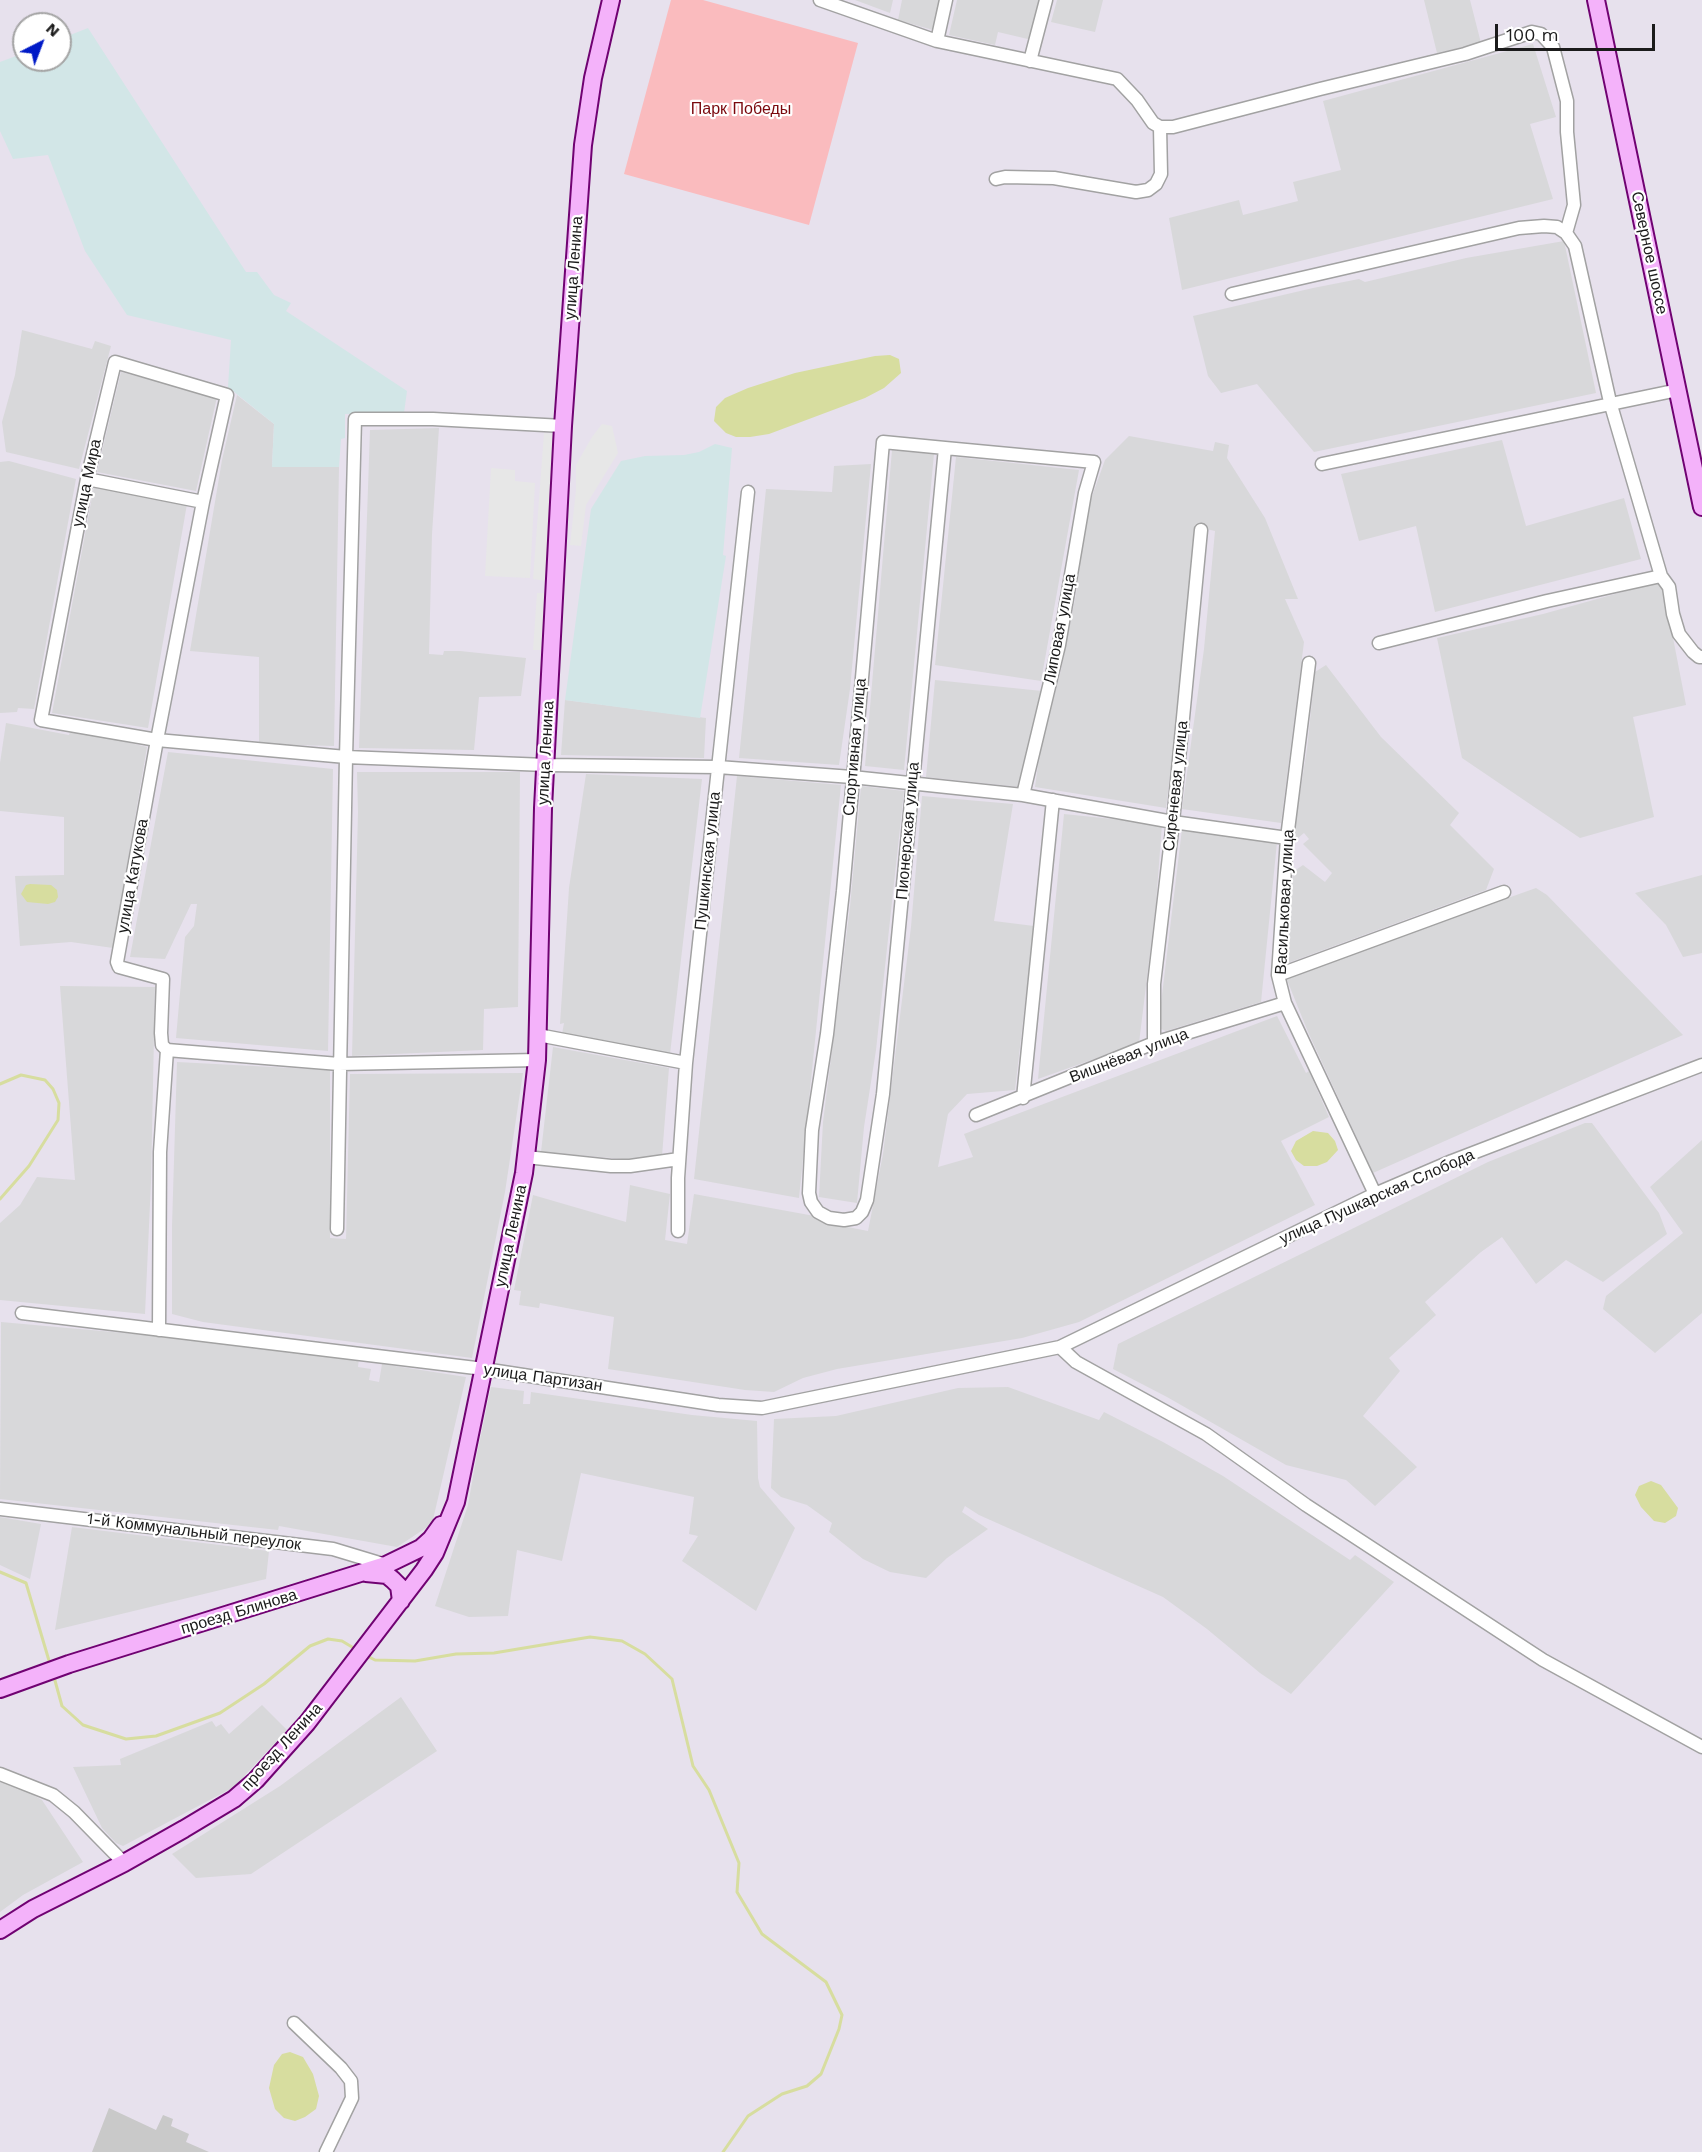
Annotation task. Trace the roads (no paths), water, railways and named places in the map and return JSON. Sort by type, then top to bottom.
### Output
[{"type":"main road","name":"улица Ленина","points":[[456,1502],[526,1156],[537,1060],[546,765],[563,426],[583,145],[593,78],[611,0]]},
{"type":"main road","name":"Северное шоссе","points":[[1596,0],[1702,507]]},
{"type":"main road","name":"проезд Блинова","points":[[0,1689],[69,1664],[386,1565],[415,1552],[431,1539],[456,1502]]},
{"type":"main road","name":"проезд Ленина","points":[[0,1930],[33,1909],[124,1863],[234,1799],[256,1780],[307,1723],[401,1601],[435,1553],[456,1502]]},
{"type":"main road","points":[[362,1572],[387,1575],[399,1586],[401,1601]]},
{"type":"street","points":[[937,41],[946,0]]},
{"type":"street","points":[[1030,61],[1046,0]]},
{"type":"street","points":[[826,1],[937,41],[1117,79],[1137,100],[1153,123],[1160,127],[1173,127],[1320,88],[1465,54],[1532,32],[1541,34],[1553,47],[1561,70],[1567,101],[1567,132],[1574,183],[1574,205],[1566,233]]},
{"type":"street","points":[[996,179],[1005,177],[1054,178],[1136,192],[1148,190],[1156,184],[1161,174],[1160,127]]},
{"type":"street","points":[[1232,294],[1519,228],[1550,226],[1557,227],[1566,233],[1575,246],[1610,402],[1661,576],[1668,587],[1679,634],[1693,652],[1702,657]]},
{"type":"street","name":"улица Мира","points":[[157,740],[41,720],[87,479],[115,362],[227,395]]},
{"type":"street","points":[[1322,464],[1610,402],[1678,390]]},
{"type":"street","name":"улица Катукова","points":[[159,1330],[160,1152],[166,1050],[160,1033],[163,979],[119,967],[117,962],[203,502],[227,395]]},
{"type":"street","points":[[336,1229],[355,419],[433,419],[563,426]]},
{"type":"street","name":"Спортивная улица","points":[[862,1212],[856,1218],[844,1220],[829,1218],[818,1212],[811,1202],[809,1193],[812,1130],[827,1034],[843,891],[883,442],[1094,462]]},
{"type":"street","name":"Пионерская улица","points":[[862,1212],[867,1200],[883,1094],[945,448]]},
{"type":"street","name":"Липовая улица","points":[[1023,795],[1059,645],[1084,493],[1094,462]]},
{"type":"street","points":[[87,479],[203,502]]},
{"type":"street","name":"Пушкинская улица","points":[[678,1231],[679,1159],[686,1063],[732,620],[748,492]]},
{"type":"street","name":"Сиреневая улица","points":[[1154,1043],[1154,984],[1173,822],[1201,530]]},
{"type":"street","points":[[1378,643],[1547,601],[1661,576]]},
{"type":"street","name":"Васильковая улица","points":[[1309,663],[1287,838],[1278,975],[1285,1003],[1375,1194]]},
{"type":"street","points":[[157,740],[346,757],[546,765],[718,767],[852,777],[1023,795],[1173,822],[1287,838]]},
{"type":"street","points":[[1023,1098],[1053,800]]},
{"type":"street","points":[[1278,975],[1503,892]]},
{"type":"street","name":"Вишнёвая улица","points":[[976,1115],[1023,1098],[1154,1043],[1285,1003]]},
{"type":"street","points":[[538,1035],[686,1063]]},
{"type":"street","points":[[166,1050],[339,1064],[537,1060]]},
{"type":"street","name":"улица Пушкарская Слобода","points":[[1060,1347],[1375,1194],[1461,1157],[1702,1065]]},
{"type":"street","points":[[526,1156],[610,1166],[630,1166],[679,1159]]},
{"type":"street","name":"улица Партизан","points":[[22,1313],[484,1369],[717,1405],[762,1408],[1060,1347]]},
{"type":"street","points":[[1060,1347],[1076,1362],[1206,1434],[1306,1505],[1543,1660],[1702,1747]]},
{"type":"street","name":"1-й Коммунальный переулок","points":[[0,1509],[333,1549],[386,1565]]},
{"type":"street","points":[[0,1774],[52,1796],[74,1812],[124,1863]]},
{"type":"street","points":[[294,2023],[341,2068],[351,2081],[352,2098],[326,2152]]},
{"type":"waterway","points":[[0,1084],[21,1075],[45,1080],[53,1089],[59,1103],[58,1120],[29,1166],[0,1199]]},
{"type":"waterway","points":[[0,1572],[26,1583],[50,1664]]},
{"type":"waterway","points":[[365,1655],[375,1660],[415,1661],[456,1654],[494,1653],[590,1637],[622,1641],[645,1654],[672,1679],[693,1766],[709,1790],[739,1863],[737,1892],[762,1934],[826,1982],[842,2015],[839,2029],[821,2074],[807,2086],[782,2094],[748,2116],[723,2152]]},
{"type":"waterway","points":[[54,1677],[62,1706],[83,1725],[126,1739],[156,1736],[220,1713],[264,1684],[310,1646],[328,1639],[342,1641],[357,1650]]},
{"type":"park label","name":"Парк Победы","points":[[741,109]]}]
